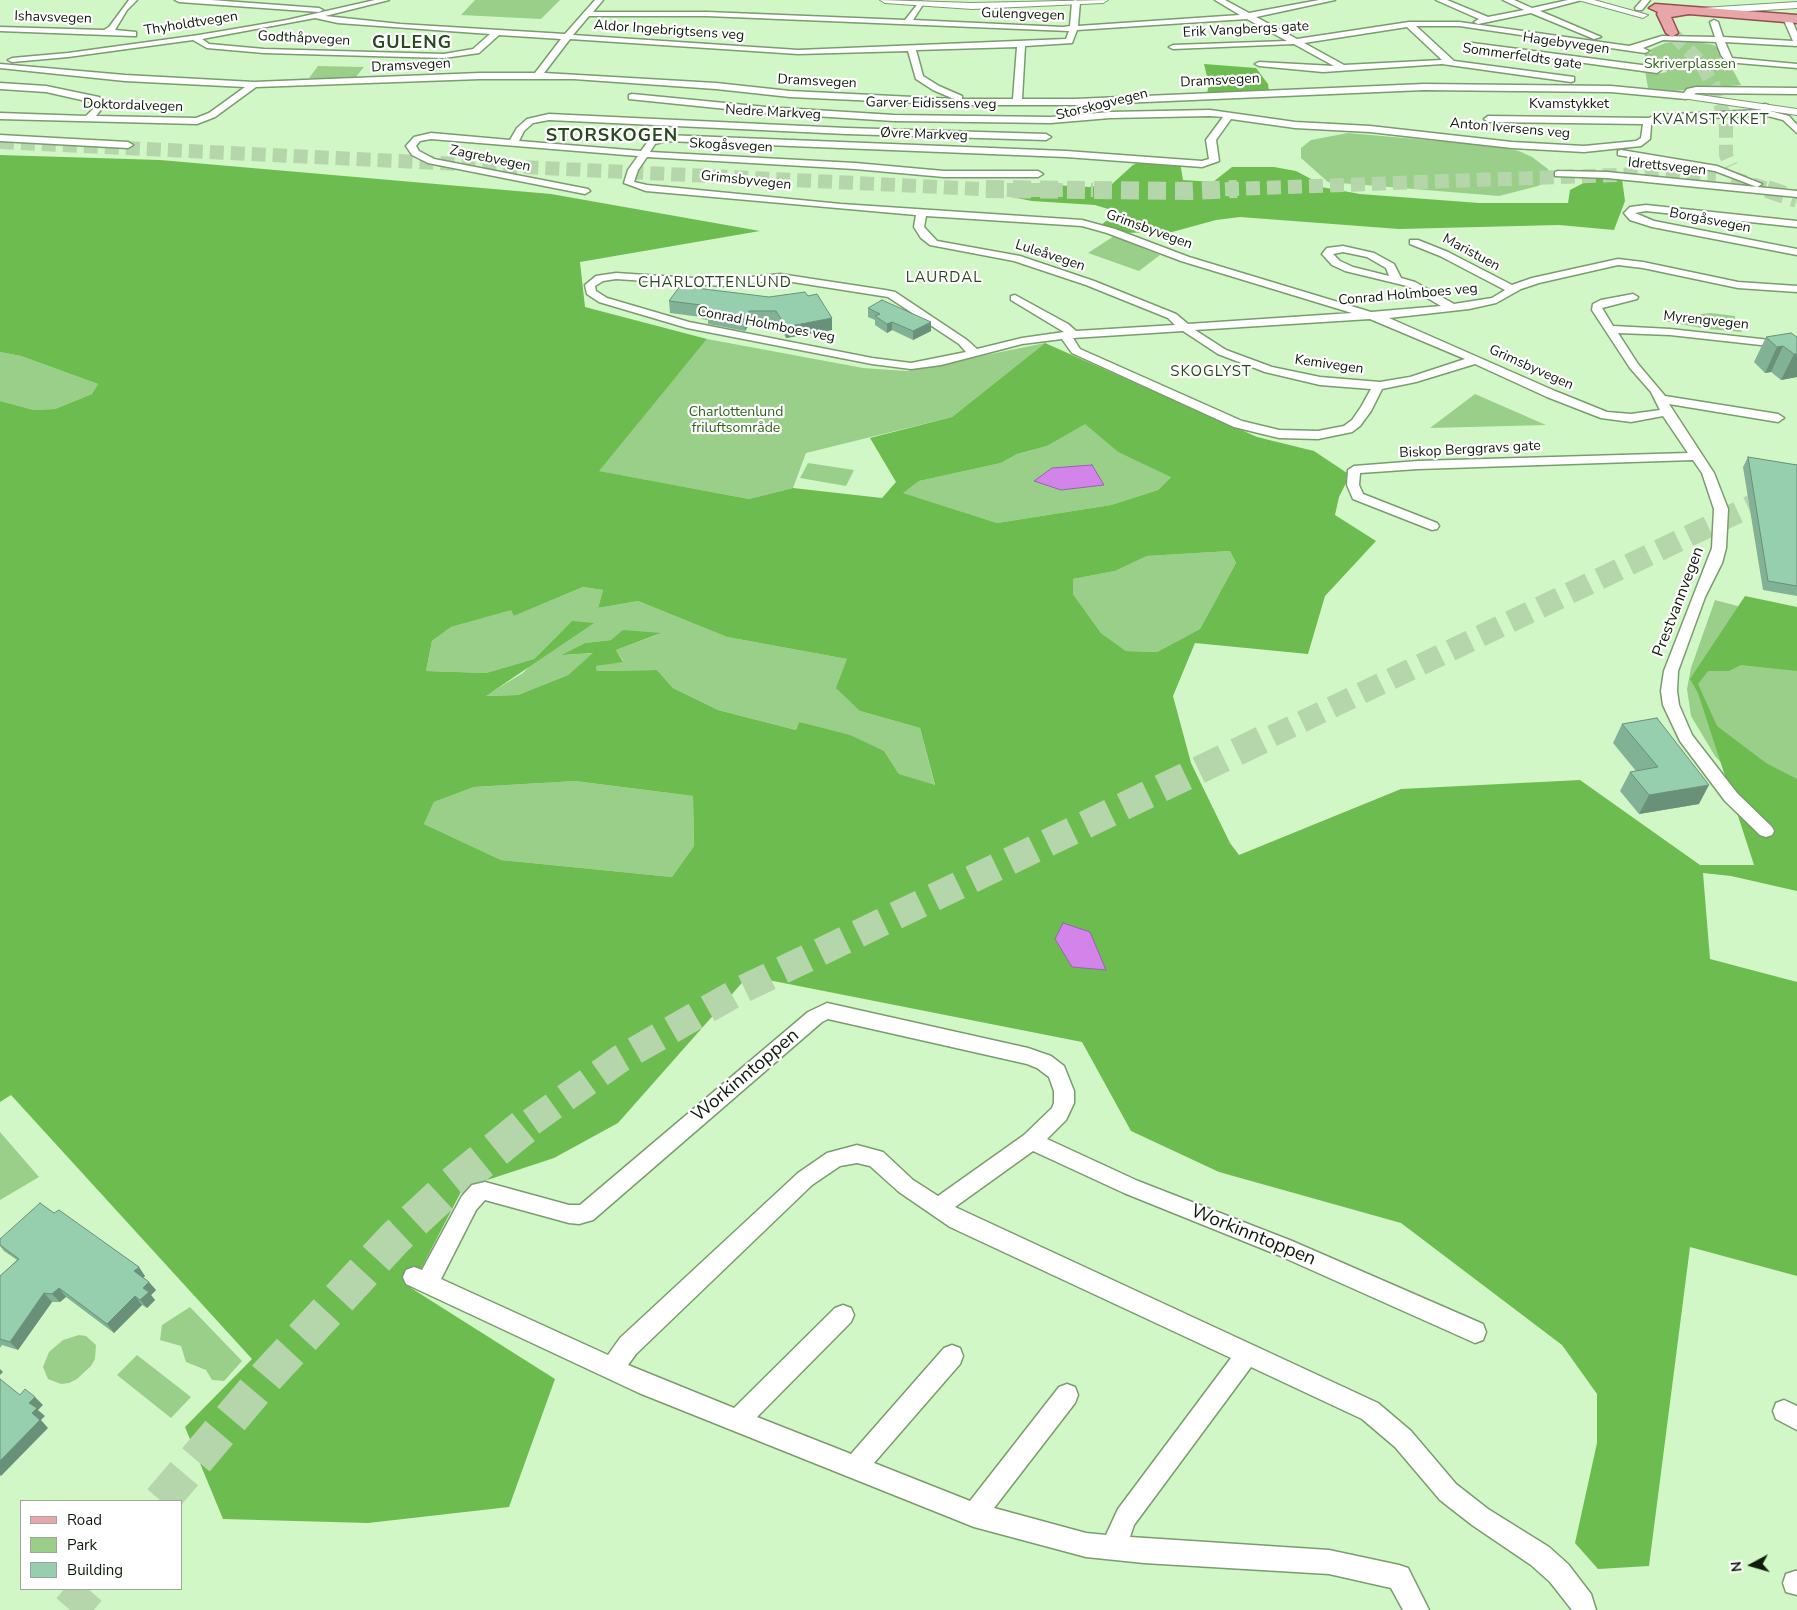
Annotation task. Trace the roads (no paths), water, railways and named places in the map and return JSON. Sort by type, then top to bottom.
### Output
[{"type":"main road","points":[[1650,7],[1792,19]]},
{"type":"main road","points":[[1650,7],[1673,34],[1650,7]]},
{"type":"street","name":"Ishavsvegen","points":[[105,32],[112,29],[133,0]]},
{"type":"street","points":[[179,0],[305,9],[328,13]]},
{"type":"street","name":"Thyholdtvegen","points":[[0,60],[68,55],[195,38],[316,16],[384,0]]},
{"type":"street","points":[[538,76],[547,61],[599,0]]},
{"type":"street","points":[[885,0],[992,6],[1103,0]]},
{"type":"street","points":[[1219,0],[1332,63],[1348,67]]},
{"type":"street","name":"Gulengvegen","points":[[587,14],[707,14],[1074,29],[1248,16],[1331,0]]},
{"type":"street","points":[[1440,0],[1490,21]]},
{"type":"street","points":[[1507,0],[1613,45]]},
{"type":"street","points":[[1462,34],[1458,29],[1459,24],[1490,21],[1578,0]]},
{"type":"street","points":[[1583,0],[1597,4],[1650,7]]},
{"type":"street","points":[[908,22],[920,2]]},
{"type":"street","points":[[1074,29],[1076,2]]},
{"type":"street","points":[[1702,12],[1797,5]]},
{"type":"street","name":"Aldor Ingebrigtsens veg","points":[[316,16],[338,21],[646,44],[798,52],[1068,42],[1074,29]]},
{"type":"street","points":[[1630,47],[1642,46],[1666,38],[1719,38],[1797,43],[1792,19]]},
{"type":"street","points":[[1714,22],[1727,60],[1797,66]]},
{"type":"street","name":"Sommerfeldts gate","points":[[1409,24],[1459,24],[1630,47],[1645,51]]},
{"type":"street","name":"Sommerfeldts gate","points":[[1409,24],[1450,62],[1596,83],[1612,89]]},
{"type":"street","name":"Erik Vangbergs gate","points":[[1173,47],[1295,42],[1409,24]]},
{"type":"street","name":"Ishavsvegen","points":[[0,29],[134,34]]},
{"type":"street","name":"Godthåpvegen","points":[[195,38],[208,46],[264,51],[362,56],[451,55],[476,51],[497,32]]},
{"type":"street","name":"Hagebyvegen","points":[[1442,55],[1458,50],[1470,42],[1657,70]]},
{"type":"street","points":[[1017,102],[1021,44]]},
{"type":"street","points":[[911,48],[916,74],[922,80],[953,96],[977,102]]},
{"type":"street","points":[[1259,64],[1298,68],[1450,62],[1466,87]]},
{"type":"street","name":"Dramsvegen","points":[[0,66],[125,78],[254,85],[588,76],[684,83],[790,94],[977,102],[1181,97],[1367,88],[1466,87],[1612,89],[1686,96]]},
{"type":"street","name":"Doktordalvegen","points":[[0,116],[196,121],[212,115],[254,85]]},
{"type":"street","points":[[0,86],[46,89],[96,100],[99,102],[99,107],[88,118]]},
{"type":"street","points":[[1797,91],[1696,90],[1690,91],[1686,96],[1765,110],[1797,112]]},
{"type":"street","name":"Garver Eidissens veg","points":[[632,97],[758,109],[874,117],[1051,120],[1116,115],[1202,113],[1229,115]]},
{"type":"street","name":"Storskogvegen","points":[[1041,153],[1052,133],[1176,101],[1181,97]]},
{"type":"street","points":[[1649,121],[1670,116],[1765,110],[1786,118],[1797,130]]},
{"type":"street","name":"Anton Iversens veg","points":[[1229,115],[1295,125],[1370,128],[1512,145],[1593,149],[1624,147],[1642,142],[1645,139],[1649,121]]},
{"type":"street","name":"Øvre Markveg","points":[[645,154],[652,142],[665,138],[1041,153],[1199,164],[1210,163],[1214,160],[1211,145],[1212,138],[1229,115]]},
{"type":"street","points":[[1,127],[32,117]]},
{"type":"street","name":"Nedre Markveg","points":[[512,144],[528,122],[549,117],[833,130],[1052,133]]},
{"type":"street","name":"Kvamstykket","points":[[1488,119],[1649,121]]},
{"type":"street","name":"Skogåsvegen","points":[[424,137],[645,154],[855,166],[944,174],[1038,174]]},
{"type":"street","name":"Zagrebvegen","points":[[424,137],[414,141],[411,148],[415,153],[427,159],[585,191]]},
{"type":"street","points":[[0,138],[128,145]]},
{"type":"street","name":"Idrettsvegen","points":[[1593,149],[1717,169],[1773,192]]},
{"type":"street","name":"Grimsbyvegen","points":[[645,154],[629,180],[629,183],[634,186],[841,207],[1082,223],[1111,231],[1185,259],[1404,327],[1475,360],[1605,415],[1631,418],[1664,406]]},
{"type":"street","name":"Idrettsvegen","points":[[1558,174],[1607,175],[1797,194]]},
{"type":"street","name":"Borgåsvegen","points":[[1797,224],[1657,208],[1636,208],[1630,211],[1630,215],[1644,222],[1797,252]]},
{"type":"street","name":"Luleåvegen","points":[[922,212],[919,226],[925,236],[934,243],[1016,258],[1051,269],[1172,316],[1187,327]]},
{"type":"street","name":"Maristuen","points":[[1414,242],[1444,254],[1494,282],[1514,290]]},
{"type":"street","points":[[1396,279],[1390,266],[1370,255],[1343,249],[1331,250],[1327,254],[1331,260],[1344,268],[1396,279],[1423,289],[1452,308]]},
{"type":"street","name":"Conrad Holmboes veg","points":[[974,353],[963,342],[891,294],[780,277],[734,283],[715,283],[616,276],[594,280],[589,288],[593,294],[603,300],[687,324],[890,364],[926,364],[974,353],[1022,341],[1069,335],[1452,308],[1496,300],[1536,280],[1618,262],[1643,264],[1738,285],[1797,289]]},
{"type":"street","name":"Prestvannvegen","points":[[1632,297],[1605,302],[1597,306],[1600,314],[1634,366],[1664,406],[1708,473],[1718,496],[1721,517],[1719,548],[1715,563],[1698,597],[1671,671],[1669,691],[1671,705],[1685,738],[1702,761],[1732,797],[1766,831]]},
{"type":"street","points":[[1015,298],[1064,326],[1076,351],[1238,424],[1279,434],[1327,434],[1348,429],[1356,423],[1367,408],[1378,386]]},
{"type":"street","name":"Kemivegen","points":[[1187,327],[1198,338],[1222,352],[1269,370],[1320,381],[1378,386],[1412,380],[1475,360]]},
{"type":"street","name":"Myrengvegen","points":[[1611,329],[1670,332],[1797,346]]},
{"type":"street","points":[[1664,406],[1778,418]]},
{"type":"street","name":"Biskop Berggravs gate","points":[[1432,526],[1358,496],[1353,485],[1354,470],[1427,465],[1696,456]]},
{"type":"street","name":"Workinntoppen","points":[[611,1369],[421,1280],[469,1203],[479,1192],[485,1191],[569,1214],[579,1215],[586,1213],[815,1017],[827,1011],[1044,1062],[1057,1072],[1064,1091],[1064,1103],[1059,1114],[1031,1140],[937,1208]]},
{"type":"street","name":"Workinntoppen","points":[[1031,1140],[1130,1187],[1285,1248],[1475,1332]]},
{"type":"street","points":[[1417,1610],[1399,1577],[1344,1564],[1086,1545],[974,1515],[611,1369],[628,1346],[805,1179],[834,1159],[857,1154],[876,1158],[906,1186],[937,1208],[993,1238],[1370,1411],[1386,1423],[1448,1492],[1480,1517],[1540,1556],[1559,1573],[1582,1603],[1584,1610]]},
{"type":"street","points":[[738,1421],[843,1315]]},
{"type":"street","points":[[1116,1548],[1120,1527],[1126,1517],[1247,1355]]},
{"type":"street","points":[[855,1467],[952,1356]]},
{"type":"street","points":[[974,1515],[1068,1395]]},
{"type":"tunnel","points":[[1674,35],[1700,62],[1714,87],[1726,121],[1726,155],[1731,166]]},
{"type":"tunnel","points":[[0,142],[1002,190],[1088,190]]},
{"type":"tunnel","points":[[1204,190],[1671,173],[1716,175]]},
{"type":"tunnel","points":[[1732,178],[1771,190]]},
{"type":"tunnel","points":[[986,189],[1088,190]]},
{"type":"tunnel","points":[[1088,190],[1190,191],[1237,189]]},
{"type":"tunnel","points":[[1767,189],[1797,199]]},
{"type":"tunnel","points":[[1088,190],[1093,190]]},
{"type":"tunnel","points":[[1272,736],[1797,484]]},
{"type":"tunnel","points":[[531,1122],[620,1059],[741,990],[1274,734]]},
{"type":"tunnel","points":[[162,1500],[267,1376],[395,1238],[451,1186],[532,1120]]},
{"type":"tunnel","points":[[70,1610],[87,1590]]},
{"type":"district","name":"GULENG","points":[[412,44]]},
{"type":"district","name":"KVAMSTYKKET","points":[[1711,120]]},
{"type":"district","name":"STORSKOGEN","points":[[612,137]]},
{"type":"district","name":"LAURDAL","points":[[944,278]]},
{"type":"district","name":"CHARLOTTENLUND","points":[[715,283]]},
{"type":"district","name":"SKOGLYST","points":[[1211,372]]},
{"type":"park label","name":"Skriverplassen","points":[[1690,65]]},
{"type":"park label","name":"Charlottenlund friluftsområde","points":[[736,422]]}]
